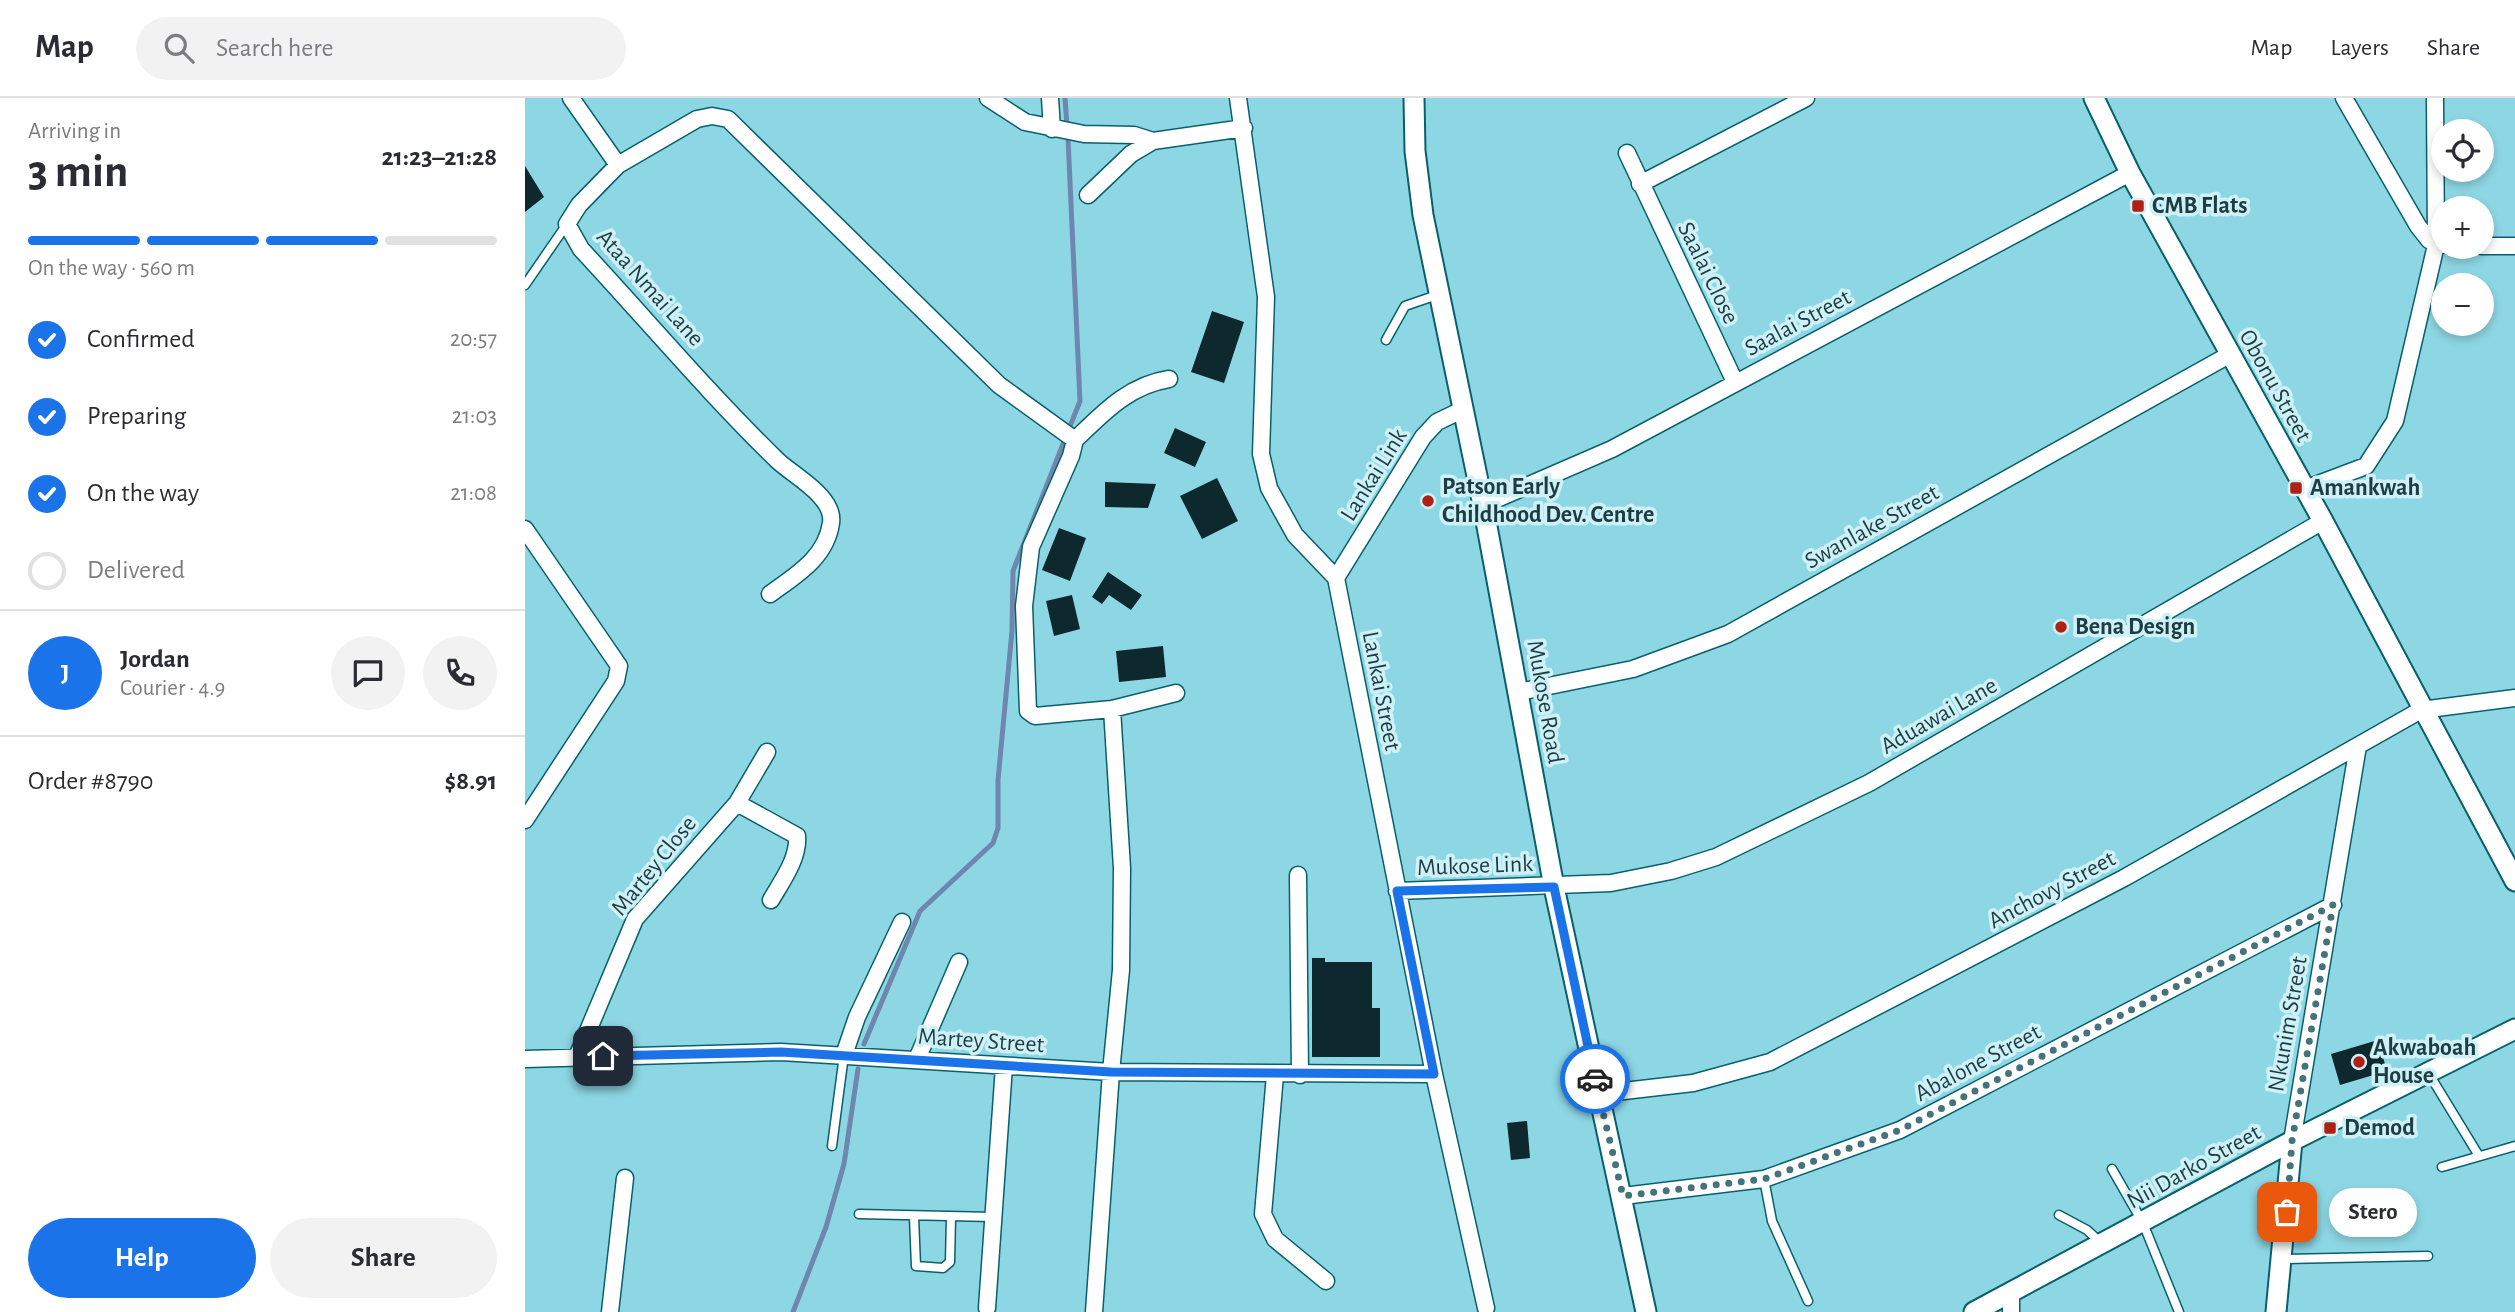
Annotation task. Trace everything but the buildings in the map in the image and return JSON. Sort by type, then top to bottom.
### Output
[{"type":"street","points":[[571,98],[618,165]]},
{"type":"street","points":[[988,98],[1025,122],[1052,129],[1134,135],[1153,141]]},
{"type":"street","points":[[1050,98],[1052,129]]},
{"type":"street","points":[[1238,98],[1266,297],[1261,454],[1269,488],[1295,535],[1336,578]]},
{"type":"street","name":"Mukose Road","points":[[1414,98],[1418,183],[1483,505],[1554,887],[1646,1312]]},
{"type":"street","points":[[1640,184],[1806,98]]},
{"type":"street","name":"Obonu Street","points":[[2094,98],[2130,173],[2323,521],[2515,881]]},
{"type":"street","points":[[2344,98],[2418,226],[2431,238]]},
{"type":"street","points":[[2435,98],[2438,196]]},
{"type":"street","name":"Ataa Nmai Lane","points":[[770,594],[816,559],[831,523],[823,499],[777,460],[582,250],[567,224],[579,205],[618,165],[697,119],[712,116],[728,119],[999,385],[1073,438]]},
{"type":"street","points":[[1088,195],[1131,154],[1153,141],[1244,128]]},
{"type":"street","name":"Saalai Close","points":[[1627,153],[1735,382]]},
{"type":"street","name":"Saalai Street","points":[[1483,505],[1612,449],[2130,173]]},
{"type":"street","points":[[2494,246],[2515,246]]},
{"type":"street","points":[[2305,489],[2366,466],[2395,421],[2436,259]]},
{"type":"street","name":"Swanlake Street","points":[[1519,692],[1633,669],[1728,634],[2229,355]]},
{"type":"street","points":[[1169,379],[1150,382],[1112,404],[1073,438],[1072,456],[1031,547],[1024,606],[1028,711],[1035,716],[1112,709],[1177,693]]},
{"type":"street","name":"Lankai Link","points":[[1336,578],[1423,437],[1437,422],[1464,410]]},
{"type":"street","name":"Aduawai Lane","points":[[1554,887],[1643,877],[1716,857],[1869,783],[2323,521]]},
{"type":"street","points":[[525,529],[619,666],[616,681],[525,820]]},
{"type":"street","name":"Lankai Street","points":[[1336,578],[1434,1074],[1486,1308]]},
{"type":"street","name":"Anchovy Street","points":[[1598,1094],[1693,1083],[1770,1062],[2124,878],[2421,709],[2515,698]]},
{"type":"street","points":[[1094,1312],[1121,970],[1122,868],[1112,709]]},
{"type":"street","name":"Nkunim Street","points":[[2276,1312],[2284,1259],[2292,1141],[2358,746]]},
{"type":"street","name":"Martey Close","points":[[577,1057],[635,919],[737,803],[767,752]]},
{"type":"street","points":[[737,803],[797,836],[798,845],[792,862],[771,900]]},
{"type":"street","points":[[1298,875],[1300,1075]]},
{"type":"street","name":"Mukose Link","points":[[1397,891],[1554,887]]},
{"type":"street","name":"Abalone Street","points":[[1623,1196],[1764,1179],[1825,1160],[1929,1116],[2333,905]]},
{"type":"street","points":[[844,1055],[857,1017],[902,922]]},
{"type":"street","points":[[917,1059],[959,962]]},
{"type":"street","name":"Nii Darko Street","points":[[1974,1312],[2011,1303],[2102,1244],[2292,1141],[2515,1029]]},
{"type":"street","name":"Martey Street","points":[[525,1059],[781,1052],[1111,1072],[1434,1074]]},
{"type":"street","points":[[987,1308],[1004,1066]]},
{"type":"street","points":[[1275,1075],[1263,1214],[1275,1239],[1326,1281]]},
{"type":"street","points":[[610,1312],[625,1178]]},
{"type":"lane","points":[[525,285],[567,224]]},
{"type":"lane","points":[[1386,340],[1405,306],[1440,294]]},
{"type":"lane","points":[[832,1146],[844,1055]]},
{"type":"lane","points":[[2427,1072],[2479,1156]]},
{"type":"lane","points":[[2442,1167],[2515,1146]]},
{"type":"lane","points":[[2112,1169],[2143,1223],[2179,1312]]},
{"type":"lane","points":[[1764,1179],[1772,1221],[1808,1301]]},
{"type":"lane","points":[[859,1214],[993,1217]]},
{"type":"lane","points":[[2059,1215],[2087,1230],[2102,1244]]},
{"type":"lane","points":[[913,1217],[916,1266],[943,1268],[950,1262],[951,1217]]},
{"type":"lane","points":[[2284,1259],[2428,1256]]},
{"type":"waterway","points":[[1065,98],[1067,126]]},
{"type":"waterway","points":[[864,1044],[920,911],[993,843],[998,828],[998,780],[1012,631],[1013,571],[1080,401],[1068,138]]},
{"type":"waterway","points":[[793,1312],[826,1227],[844,1164],[858,1069]]},
{"type":"way so far","points":[[1595,1079],[1623,1196],[1764,1179],[1825,1160],[1938,1112],[2049,1051],[2333,905],[2292,1141],[2287,1212]]},
{"type":"place","name":"CMB Flats","points":[[2138,206]]},
{"type":"place","name":"Amankwah","points":[[2296,488]]},
{"type":"place","name":"Patson Early Childhood Dev. Centre","points":[[1428,501]]},
{"type":"place","name":"Bena Design","points":[[2061,627]]},
{"type":"place","name":"Akwaboah House","points":[[2359,1062]]},
{"type":"place","name":"Demod","points":[[2330,1128]]},
{"type":"place","name":"Stero","points":[[2287,1212]]},
{"type":"route","points":[[603,1056],[781,1052],[1111,1072],[1434,1074],[1397,891],[1554,887],[1595,1079]]}]
